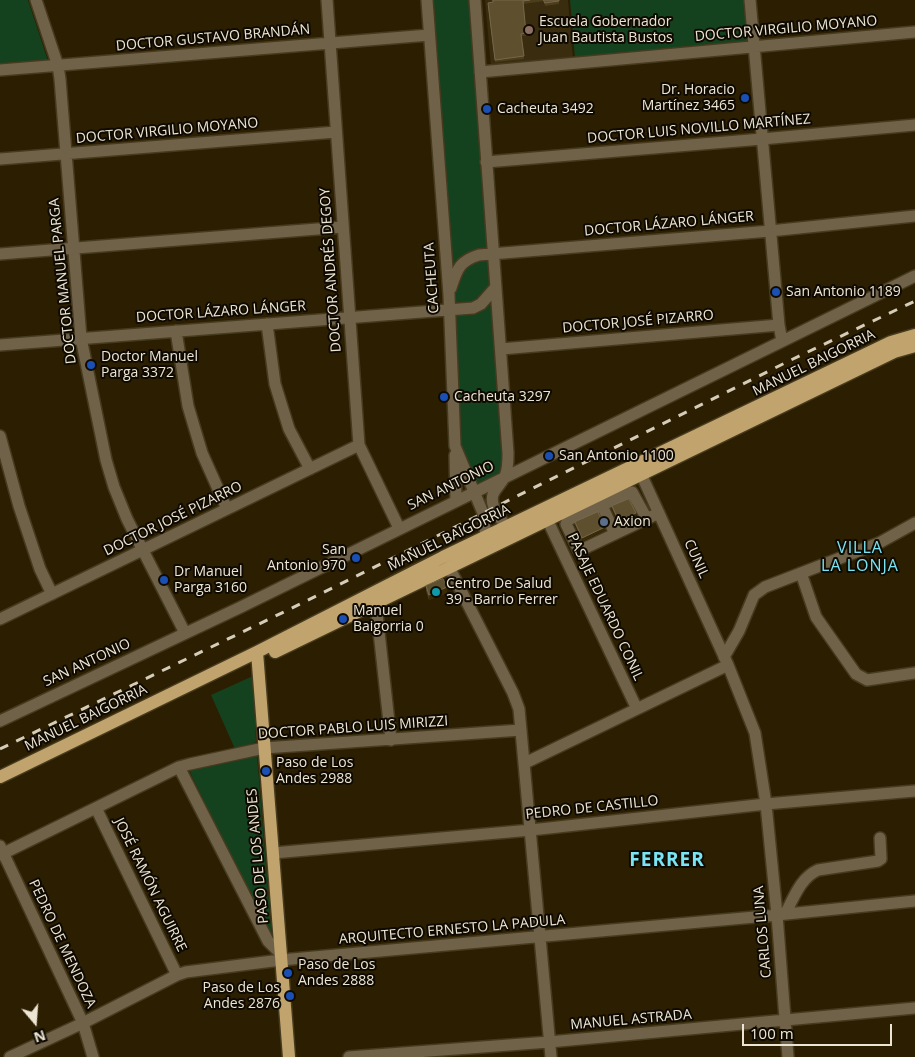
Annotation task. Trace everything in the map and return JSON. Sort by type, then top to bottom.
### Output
[{"type":"main road","name":"MANUEL BAIGORRIA","points":[[614,487],[891,342],[915,335]]},
{"type":"main road","name":"MANUEL BAIGORRIA","points":[[510,531],[547,519],[894,352],[915,346]]},
{"type":"main road","name":"MANUEL BAIGORRIA","points":[[0,786],[487,542],[582,503]]},
{"type":"main road","name":"MANUEL BAIGORRIA","points":[[0,777],[257,656]]},
{"type":"main road","name":"PASO DE LOS ANDES","points":[[257,656],[289,1057]]},
{"type":"street","name":"DOCTOR MANUEL PARGA","points":[[36,0],[58,66],[81,338],[109,472],[121,505],[185,633]]},
{"type":"street","name":"DOCTOR ANDRÉS DEGOY","points":[[326,0],[359,446],[399,528]]},
{"type":"street","name":"CACHEUTA","points":[[426,0],[450,309],[455,446],[483,514],[487,542]]},
{"type":"street","points":[[475,0],[508,453],[506,476],[496,488],[492,498],[494,510],[510,531]]},
{"type":"street","points":[[750,0],[770,231],[782,341]]},
{"type":"street","name":"DOCTOR VIRGILIO MOYANO","points":[[480,72],[915,32]]},
{"type":"street","name":"DOCTOR GUSTAVO BRANDÁN","points":[[0,70],[429,35]]},
{"type":"street","name":"DOCTOR LUIS NOVILLO MARTÍNEZ","points":[[486,162],[915,125]]},
{"type":"street","name":"DOCTOR VIRGILIO MOYANO","points":[[0,159],[336,132]]},
{"type":"street","name":"DOCTOR LÁZARO LÁNGER","points":[[449,295],[455,274],[461,264],[479,255],[770,231],[915,216]]},
{"type":"street","points":[[0,254],[343,227]]},
{"type":"street","name":"SAN ANTONIO","points":[[0,721],[549,456],[915,276]]},
{"type":"street","name":"DOCTOR LÁZARO LÁNGER","points":[[0,345],[477,306],[496,286]]},
{"type":"street","points":[[267,324],[275,384],[289,429],[310,469]]},
{"type":"street","name":"DOCTOR JOSÉ PIZARRO","points":[[501,349],[779,325]]},
{"type":"street","points":[[176,331],[186,397],[202,453],[227,509]]},
{"type":"street","points":[[0,436],[19,506],[40,569],[52,594]]},
{"type":"street","name":"DOCTOR JOSÉ PIZARRO","points":[[0,620],[359,446]]},
{"type":"street","points":[[455,446],[456,501]]},
{"type":"street","name":"CUNIL","points":[[641,474],[726,661],[755,732],[766,804]]},
{"type":"street","points":[[647,519],[632,492],[614,487],[582,503],[567,522],[578,549],[583,549],[647,519],[659,513]]},
{"type":"street","points":[[597,495],[615,534]]},
{"type":"street","name":"PASAJE EDUARDO CONIL","points":[[547,519],[637,709]]},
{"type":"street","points":[[525,763],[637,709],[726,661],[754,595],[765,587],[879,542],[915,523]]},
{"type":"street","points":[[446,562],[519,708],[551,1057]]},
{"type":"street","points":[[801,573],[816,618],[856,674],[867,680],[915,673]]},
{"type":"street","points":[[375,597],[391,740]]},
{"type":"street","name":"DOCTOR PABLO LUIS MIRIZZI","points":[[1,851],[96,808],[179,767],[264,748],[521,730]]},
{"type":"street","points":[[179,767],[268,941],[281,957]]},
{"type":"street","name":"PEDRO DE CASTILLO","points":[[272,853],[530,830],[766,804],[915,791]]},
{"type":"street","name":"CARLOS LUNA","points":[[766,804],[781,915],[788,1057]]},
{"type":"street","name":"JOSÉ RAMÓN AGUIRRE","points":[[96,808],[177,975]]},
{"type":"street","points":[[781,915],[804,879],[810,874],[818,870],[878,861],[880,859],[880,838]]},
{"type":"street","name":"PEDRO DE MENDOZA","points":[[1,851],[83,1023],[93,1057]]},
{"type":"street","name":"ARQUITECTO ERNESTO LA PADULA","points":[[10,1057],[186,972],[281,957],[540,937],[915,901]]},
{"type":"street","name":"MANUEL ASTRADA","points":[[348,1057],[549,1042],[915,1008]]},
{"type":"shaded area","name":"Escuela Gobernador Juan Bautista Bustos","points":[[485,0],[568,0],[573,59],[491,67]]},
{"type":"green space","points":[[0,0],[28,0],[48,61],[0,65]]},
{"type":"green space","points":[[427,0],[475,0],[506,476],[473,492],[459,456]]},
{"type":"green space","points":[[570,0],[744,0],[748,43],[575,58]]},
{"type":"green space","points":[[253,676],[256,742],[236,751],[211,695]]},
{"type":"green space","points":[[257,755],[272,938],[190,772],[193,767]]},
{"type":"building","points":[[493,0],[530,0],[523,1],[526,33],[521,34],[524,56],[495,60],[488,3],[493,2]]},
{"type":"building","points":[[544,0],[559,0],[559,1],[545,3]]},
{"type":"building","points":[[629,499],[636,513],[619,521],[612,506]]},
{"type":"building","points":[[598,512],[605,527],[582,538],[575,522]]},
{"type":"building","points":[[443,579],[447,587],[429,595],[426,586]]},
{"type":"railway","points":[[0,749],[290,609],[793,359],[915,301]]},
{"type":"place","name":"Escuela Gobernador Juan Bautista Bustos","points":[[529,30]]},
{"type":"place","name":"Dr. Horacio Martínez 3465","points":[[745,98]]},
{"type":"place","name":"Cacheuta 3492","points":[[487,109]]},
{"type":"place","name":"San Antonio 1189","points":[[776,292]]},
{"type":"place","name":"Doctor Manuel Parga 3372","points":[[91,365]]},
{"type":"place","name":"Cacheuta 3297","points":[[444,397]]},
{"type":"place","name":"San Antonio 1100","points":[[549,456]]},
{"type":"place","name":"Axion","points":[[604,522]]},
{"type":"place","name":"San Antonio 970","points":[[356,558]]},
{"type":"place","name":"Dr Manuel Parga 3160","points":[[164,580]]},
{"type":"place","name":"Centro De Salud 39 - Barrio Ferrer","points":[[436,592]]},
{"type":"place","name":"Manuel Baigorria 0","points":[[343,619]]},
{"type":"place","name":"Paso de Los Andes 2988","points":[[266,771]]},
{"type":"place","name":"Paso de Los Andes 2888","points":[[288,973]]},
{"type":"place","name":"Paso de Los Andes 2876","points":[[290,996]]},
{"type":"district","name":"VILLA LA LONJA","points":[[860,557]]},
{"type":"district","name":"FERRER","points":[[667,861]]}]
